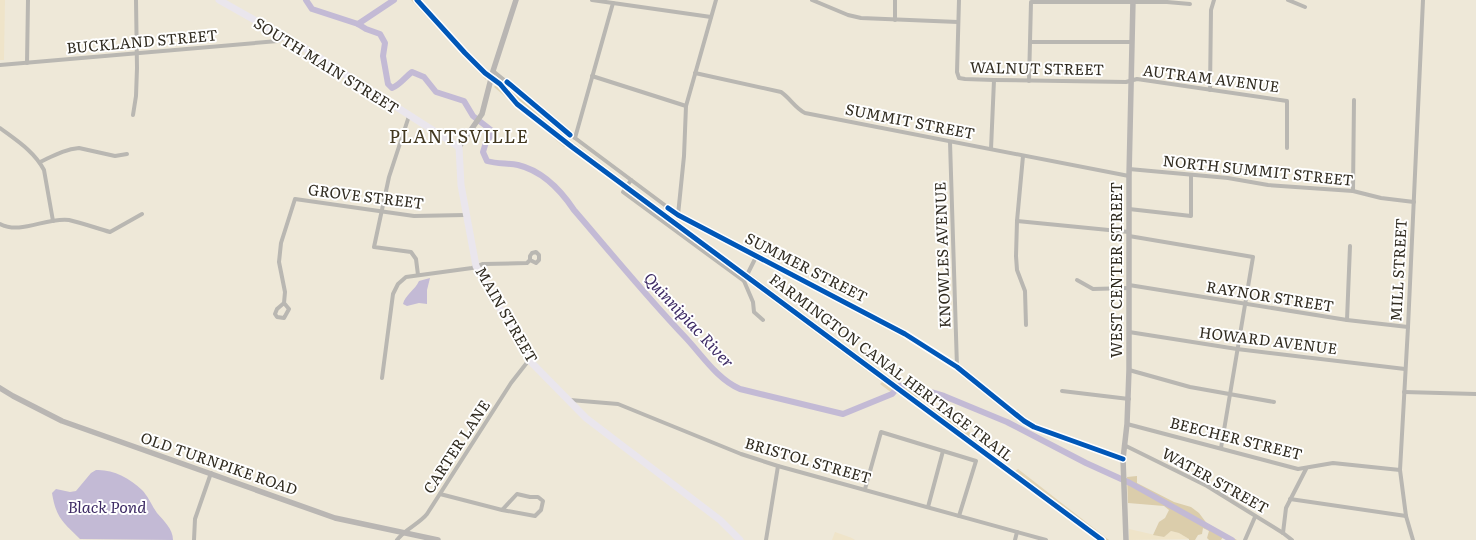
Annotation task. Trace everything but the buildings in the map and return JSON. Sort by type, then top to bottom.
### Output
[{"type":"highway","name":"SOUTH MAIN STREET","points":[[219,0],[306,49],[459,148]]},
{"type":"highway","name":"MAIN STREET","points":[[459,148],[459,168],[465,216],[476,266],[529,360],[586,418],[720,520],[740,540]]},
{"type":"main road","points":[[459,148],[478,120],[485,105],[516,0]]},
{"type":"main road","name":"WEST CENTER STREET","points":[[1126,540],[1124,445],[1129,399],[1129,173],[1133,2]]},
{"type":"main road","name":"OLD TURNPIKE ROAD","points":[[0,388],[62,421],[335,518],[438,540]]},
{"type":"street","points":[[27,63],[28,0]]},
{"type":"street","points":[[133,115],[136,96],[136,0]]},
{"type":"street","points":[[592,0],[711,17]]},
{"type":"street","points":[[678,215],[684,156],[686,106],[716,0]]},
{"type":"street","points":[[812,0],[854,17],[958,22]]},
{"type":"street","points":[[895,0],[895,20]]},
{"type":"street","name":"WALNUT STREET","points":[[959,0],[957,72],[959,78],[965,80],[1132,81]]},
{"type":"street","points":[[1210,90],[1211,10],[1214,0]]},
{"type":"street","points":[[1288,0],[1305,7]]},
{"type":"street","name":"MILL STREET","points":[[1413,540],[1406,516],[1400,470],[1423,0]]},
{"type":"street","points":[[1029,81],[1031,2],[1167,2],[1190,4]]},
{"type":"street","points":[[574,138],[613,3]]},
{"type":"street","name":"BUCKLAND STREET","points":[[0,65],[278,41],[284,37]]},
{"type":"street","points":[[1030,42],[1132,42]]},
{"type":"street","name":"SUMMER STREET","points":[[494,71],[574,138],[678,215],[883,321],[958,367],[1034,427],[1124,459]]},
{"type":"street","name":"SUMMIT STREET","points":[[695,73],[781,92],[797,108],[805,113],[1023,156],[1129,173]]},
{"type":"street","points":[[592,76],[686,106]]},
{"type":"street","points":[[991,149],[994,80]]},
{"type":"street","name":"AUTRAM AVENUE","points":[[1132,81],[1137,80],[1287,101],[1287,148]]},
{"type":"street","points":[[1353,191],[1354,100]]},
{"type":"street","points":[[409,116],[389,176],[374,247],[411,252],[416,259],[418,275]]},
{"type":"street","points":[[0,128],[40,162],[44,170],[53,221]]},
{"type":"street","name":"KNOWLES AVENUE","points":[[950,142],[958,367]]},
{"type":"street","points":[[40,162],[67,149],[79,148],[119,156],[127,154]]},
{"type":"street","points":[[1023,156],[1016,256],[1017,270],[1025,291],[1026,325]]},
{"type":"street","name":"NORTH SUMMIT STREET","points":[[1129,173],[1191,175],[1268,185],[1353,191],[1381,198],[1414,202]]},
{"type":"street","points":[[1129,209],[1191,216],[1191,175]]},
{"type":"street","points":[[631,180],[623,192],[744,280],[753,302],[754,312],[763,320]]},
{"type":"street","name":"GROVE STREET","points":[[284,303],[285,292],[280,262],[281,243],[295,200],[414,216],[465,216]]},
{"type":"street","points":[[0,224],[8,228],[68,220],[110,232],[142,214]]},
{"type":"street","points":[[1017,221],[1129,234],[1253,257],[1221,448]]},
{"type":"street","points":[[1347,320],[1350,246]]},
{"type":"street","points":[[744,280],[756,257]]},
{"type":"street","points":[[382,378],[393,294],[398,284],[406,277],[483,264],[527,263],[530,260]]},
{"type":"street","name":"RAYNOR STREET","points":[[1077,280],[1093,288],[1130,287],[1347,320],[1408,327]]},
{"type":"street","name":"HOWARD AVENUE","points":[[1129,332],[1237,350],[1405,368]]},
{"type":"street","name":"CARTER LANE","points":[[397,540],[404,532],[422,520],[511,383],[529,360]]},
{"type":"street","points":[[1129,370],[1184,385],[1274,402]]},
{"type":"street","points":[[1062,391],[1129,399]]},
{"type":"street","points":[[1404,392],[1476,394]]},
{"type":"street","name":"BRISTOL STREET","points":[[567,400],[618,404],[741,454],[778,466],[1046,540]]},
{"type":"street","name":"BEECHER STREET","points":[[1127,424],[1298,469],[1334,463],[1400,470]]},
{"type":"street","points":[[864,489],[881,432],[976,461],[960,516]]},
{"type":"street","name":"WATER STREET","points":[[1124,445],[1207,486],[1292,540]]},
{"type":"street","points":[[928,507],[943,451]]},
{"type":"street","points":[[766,540],[778,466]]},
{"type":"street","points":[[1283,533],[1286,508],[1306,469]]},
{"type":"street","points":[[194,540],[195,519],[210,473]]},
{"type":"street","points":[[440,494],[502,510],[535,516],[541,510],[543,501],[538,497],[517,494],[502,510]]},
{"type":"street","points":[[1290,499],[1406,516]]},
{"type":"street","points":[[1245,540],[1255,517]]},
{"type":"street","points":[[1015,540],[1017,532]]},
{"type":"shaded area","points":[[0,0],[5,0],[4,60],[0,60]]},
{"type":"shaded area","points":[[411,0],[421,0],[488,72],[486,80]]},
{"type":"shaded area","points":[[498,82],[501,82],[554,128],[746,272],[743,278],[624,189],[564,147],[494,87]]},
{"type":"shaded area","points":[[749,273],[904,388],[906,385],[920,392],[917,399],[972,434],[970,438],[1015,471],[1018,469],[1109,540],[1096,540],[904,397],[895,392],[892,393],[880,384],[882,382],[745,280]]},
{"type":"shaded area","points":[[1137,476],[1137,483],[1174,502],[1191,507],[1199,513],[1208,525],[1237,540],[1228,540],[1223,537],[1221,540],[1209,540],[1207,538],[1209,531],[1203,528],[1202,534],[1198,535],[1195,540],[1189,540],[1179,533],[1171,531],[1164,537],[1153,535],[1159,522],[1165,518],[1169,510],[1164,506],[1128,503],[1127,477]]},
{"type":"shaded area","points":[[1129,529],[1164,537],[1171,531],[1189,539],[1129,540]]},
{"type":"shaded area","points":[[835,532],[852,538],[855,540],[832,540]]},
{"type":"water","points":[[430,278],[427,290],[427,304],[419,303],[407,306],[403,304],[419,281]]},
{"type":"water","name":"Black Pond","points":[[96,470],[108,471],[126,478],[144,492],[157,513],[168,525],[173,540],[80,539],[61,519],[52,493],[56,489],[70,492],[76,491],[91,473]]},
{"type":"waterway","name":"Quinnipiac River","points":[[306,0],[312,9],[358,24],[380,34],[385,43],[383,56],[388,84],[392,88],[412,72],[424,77],[436,92],[464,101],[473,116],[491,130],[483,152],[487,161],[518,165],[543,176],[550,182],[656,306],[710,366],[732,385],[740,389],[843,414],[892,394],[899,386],[907,385],[944,396],[1007,422],[1086,463],[1130,483],[1232,540]]},
{"type":"waterway","points":[[358,24],[394,0]]},
{"type":"cycle path","name":"FARMINGTON CANAL HERITAGE TRAIL","points":[[417,0],[465,53],[485,73],[500,84],[517,104],[572,147],[1102,540]]},
{"type":"cycle path","points":[[507,82],[570,135]]},
{"type":"cycle path","name":"FARMINGTON CANAL HERITAGE TRAIL","points":[[668,208],[905,334],[957,367],[1034,427],[1123,459]]},
{"type":"district","name":"PLANTSVILLE","points":[[459,137]]}]
